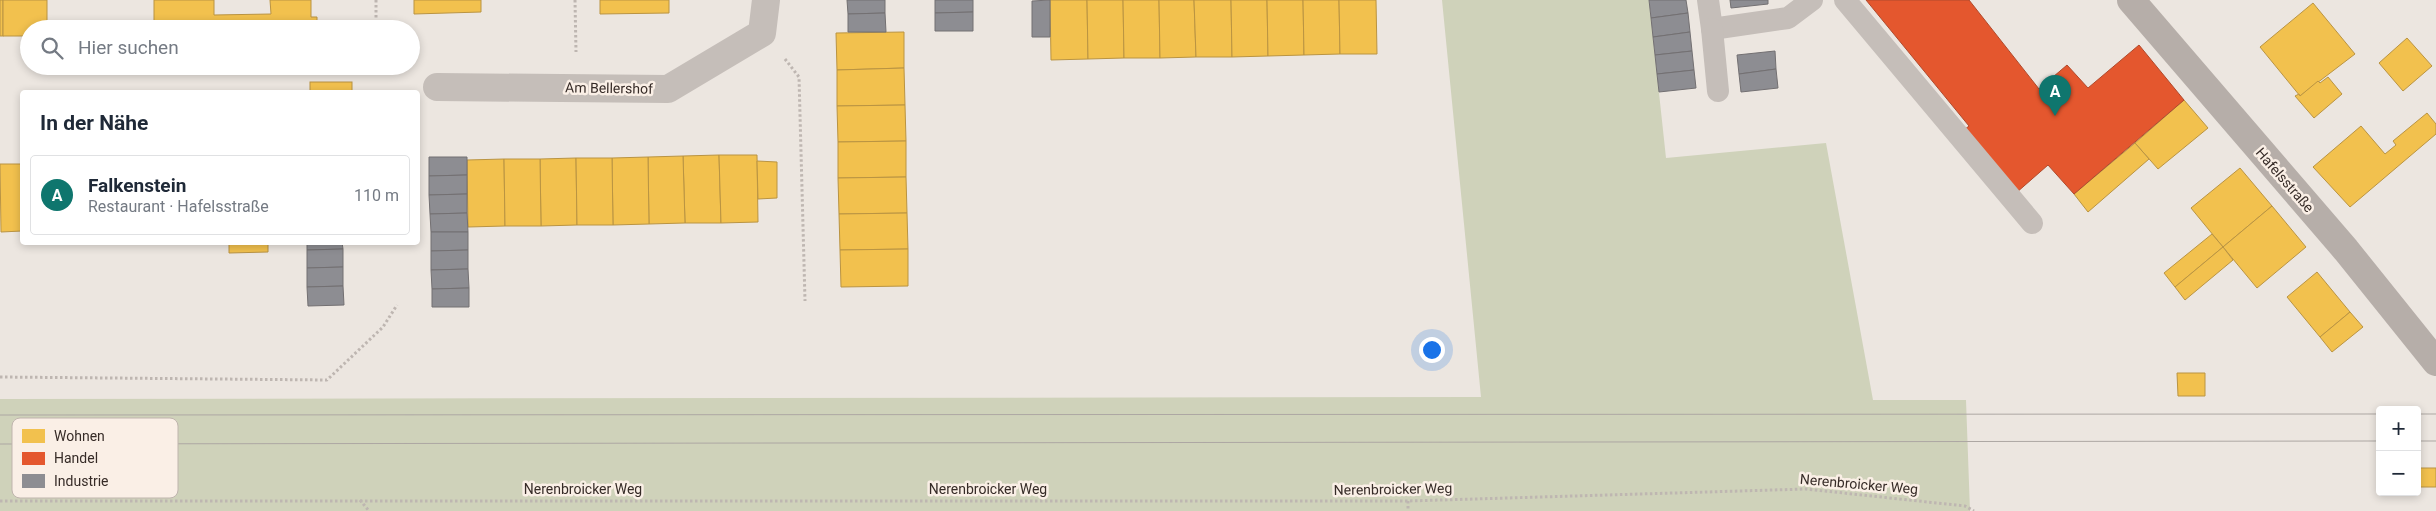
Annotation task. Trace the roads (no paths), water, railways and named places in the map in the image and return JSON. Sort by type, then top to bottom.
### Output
[{"type":"main road","name":"Hafelsstraße","points":[[2131,0],[2346,250],[2436,362]]},
{"type":"street","name":"Am Bellershof","points":[[437,87],[668,89],[762,33],[766,0]]},
{"type":"lane","points":[[1708,0],[1718,91]]},
{"type":"lane","points":[[1712,29],[1788,18],[1812,0]]},
{"type":"lane","points":[[1844,0],[2032,223]]},
{"type":"tram line","points":[[0,415],[2376,414]]},
{"type":"tram line","points":[[2421,414],[2436,414]]},
{"type":"tram line","points":[[178,444],[2376,441]]},
{"type":"tram line","points":[[2421,441],[2436,441]]},
{"type":"tram line","points":[[0,444],[12,444]]},
{"type":"place","name":"Falkenstein","points":[[2055,116]]}]
